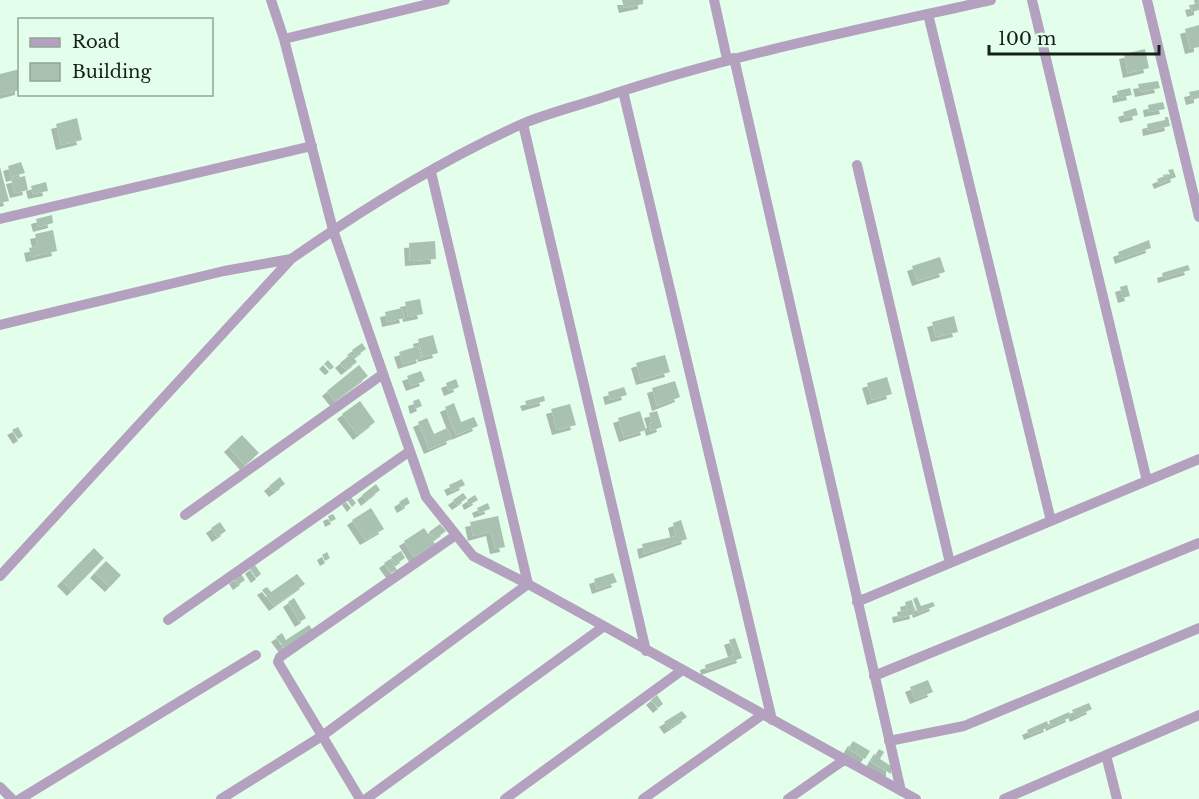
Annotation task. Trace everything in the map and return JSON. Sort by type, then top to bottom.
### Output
[{"type":"street","points":[[271,0],[284,39],[333,230],[426,498],[472,556],[528,584],[681,671],[916,799]]},
{"type":"street","points":[[284,39],[445,0]]},
{"type":"street","points":[[714,0],[731,58],[901,791]]},
{"type":"street","points":[[0,576],[291,259],[333,230],[431,172],[523,124],[623,91],[731,58],[991,0]]},
{"type":"street","points":[[1032,0],[1147,481]]},
{"type":"street","points":[[1147,0],[1199,218]]},
{"type":"street","points":[[928,14],[1052,521]]},
{"type":"street","points":[[623,91],[767,718]]},
{"type":"street","points":[[523,124],[646,651]]},
{"type":"street","points":[[0,219],[312,146]]},
{"type":"street","points":[[856,165],[950,563]]},
{"type":"street","points":[[431,172],[528,584]]},
{"type":"street","points":[[0,325],[224,271],[291,259]]},
{"type":"street","points":[[185,515],[383,374]]},
{"type":"street","points":[[168,620],[410,451]]},
{"type":"street","points":[[857,602],[1199,459]]},
{"type":"street","points":[[360,799],[278,662],[280,657],[456,535]]},
{"type":"street","points":[[874,676],[1199,543]]},
{"type":"street","points":[[221,799],[322,736],[528,584]]},
{"type":"street","points":[[366,799],[603,627]]},
{"type":"street","points":[[889,741],[964,726],[1199,628]]},
{"type":"street","points":[[20,799],[256,656]]},
{"type":"street","points":[[505,799],[681,671]]},
{"type":"street","points":[[1004,799],[1199,715]]},
{"type":"street","points":[[643,799],[767,718]]},
{"type":"street","points":[[1106,755],[1117,799]]},
{"type":"street","points":[[788,799],[843,760]]},
{"type":"street","points":[[0,787],[12,799]]},
{"type":"building","points":[[622,0],[643,0],[643,4],[624,8]]},
{"type":"building","points":[[1194,0],[1199,0],[1199,10],[1192,12],[1190,5],[1195,4]]},
{"type":"building","points":[[1199,25],[1199,47],[1190,49],[1185,29]]},
{"type":"building","points":[[1145,49],[1149,68],[1128,73],[1124,54]]},
{"type":"building","points":[[18,70],[18,90],[0,95],[0,74]]},
{"type":"building","points":[[1158,81],[1160,88],[1140,92],[1138,84]]},
{"type":"building","points":[[1130,88],[1132,95],[1118,98],[1117,91]]},
{"type":"building","points":[[1199,90],[1199,98],[1191,100],[1189,92]]},
{"type":"building","points":[[1163,102],[1165,109],[1149,112],[1148,105]]},
{"type":"building","points":[[1136,108],[1138,115],[1125,118],[1123,112]]},
{"type":"building","points":[[1165,117],[1168,117],[1170,126],[1148,131],[1147,124],[1165,120]]},
{"type":"building","points":[[77,118],[82,140],[61,145],[56,124]]},
{"type":"building","points":[[21,162],[25,173],[11,177],[8,166]]},
{"type":"building","points":[[0,167],[9,201],[0,203]]},
{"type":"building","points":[[1173,169],[1176,177],[1159,184],[1157,179],[1170,174],[1168,170]]},
{"type":"building","points":[[25,176],[28,190],[15,193],[11,179]]},
{"type":"building","points":[[46,182],[48,191],[33,194],[31,186]]},
{"type":"building","points":[[52,215],[53,223],[38,227],[36,219]]},
{"type":"building","points":[[53,230],[57,251],[31,257],[29,248],[38,246],[35,234]]},
{"type":"building","points":[[1149,240],[1151,248],[1120,259],[1118,252]]},
{"type":"building","points":[[435,241],[436,259],[410,261],[409,243]]},
{"type":"building","points":[[940,257],[945,272],[917,281],[912,266]]},
{"type":"building","points":[[1188,265],[1190,270],[1163,278],[1162,273]]},
{"type":"building","points":[[1127,285],[1130,296],[1123,298],[1120,287]]},
{"type":"building","points":[[420,299],[423,314],[408,317],[405,302]]},
{"type":"building","points":[[402,308],[405,318],[387,322],[385,312]]},
{"type":"building","points":[[954,316],[958,332],[936,337],[932,322]]},
{"type":"building","points":[[433,335],[438,353],[423,357],[418,339]]},
{"type":"building","points":[[362,343],[366,349],[356,356],[352,350]]},
{"type":"building","points":[[418,346],[422,358],[403,364],[399,352]]},
{"type":"building","points":[[351,354],[357,362],[346,370],[340,363]]},
{"type":"building","points":[[665,355],[670,372],[641,380],[636,363]]},
{"type":"building","points":[[328,360],[334,367],[330,370],[324,364]]},
{"type":"building","points":[[359,365],[368,376],[335,401],[327,391]]},
{"type":"building","points":[[421,371],[425,381],[411,386],[407,376]]},
{"type":"building","points":[[887,377],[892,394],[872,400],[867,383]]},
{"type":"building","points":[[456,379],[459,387],[449,391],[446,383]]},
{"type":"building","points":[[675,381],[680,397],[657,406],[652,388]]},
{"type":"building","points":[[624,387],[627,395],[610,400],[608,392]]},
{"type":"building","points":[[544,396],[545,401],[527,406],[525,401]]},
{"type":"building","points":[[419,399],[422,406],[415,409],[413,401]]},
{"type":"building","points":[[360,401],[375,422],[358,435],[342,414]]},
{"type":"building","points":[[454,403],[461,422],[474,417],[478,426],[456,435],[445,407]]},
{"type":"building","points":[[570,404],[576,425],[557,430],[551,409]]},
{"type":"building","points":[[640,411],[646,430],[624,437],[618,418]]},
{"type":"building","points":[[657,411],[662,427],[651,431],[649,424],[652,423],[649,413]]},
{"type":"building","points":[[427,418],[434,434],[447,428],[452,439],[429,449],[418,422]]},
{"type":"building","points":[[18,427],[23,436],[18,439],[12,430]]},
{"type":"building","points":[[242,435],[259,453],[245,465],[229,447]]},
{"type":"building","points":[[280,477],[285,484],[274,492],[269,486]]},
{"type":"building","points":[[462,479],[465,485],[452,491],[449,485]]},
{"type":"building","points":[[376,484],[380,490],[366,501],[362,495]]},
{"type":"building","points":[[463,493],[467,498],[457,505],[453,500]]},
{"type":"building","points":[[475,495],[478,500],[469,505],[467,500]]},
{"type":"building","points":[[351,497],[356,503],[352,507],[347,500]]},
{"type":"building","points":[[407,497],[410,503],[402,508],[399,502]]},
{"type":"building","points":[[488,503],[490,509],[479,513],[477,508]]},
{"type":"building","points":[[371,508],[384,529],[365,540],[352,520]]},
{"type":"building","points":[[333,514],[336,519],[330,522],[328,516]]},
{"type":"building","points":[[498,516],[505,547],[495,549],[491,531],[473,536],[470,522]]},
{"type":"building","points":[[681,520],[687,539],[644,554],[642,544],[676,536],[673,523]]},
{"type":"building","points":[[220,522],[226,531],[217,537],[211,528]]},
{"type":"building","points":[[440,524],[446,531],[435,539],[429,532]]},
{"type":"building","points":[[424,528],[435,544],[414,557],[404,541]]},
{"type":"building","points":[[94,548],[104,558],[72,591],[62,581]]},
{"type":"building","points":[[401,551],[405,558],[396,564],[391,557]]},
{"type":"building","points":[[327,552],[330,558],[325,561],[322,555]]},
{"type":"building","points":[[390,559],[397,570],[391,573],[384,563]]},
{"type":"building","points":[[106,561],[121,575],[110,587],[95,573]]},
{"type":"building","points":[[255,565],[261,574],[256,578],[250,569]]},
{"type":"building","points":[[613,573],[617,582],[597,589],[594,579]]},
{"type":"building","points":[[241,574],[245,580],[238,585],[234,579]]},
{"type":"building","points":[[297,574],[305,584],[274,606],[262,590],[267,587],[271,592]]},
{"type":"building","points":[[917,597],[921,606],[933,602],[935,606],[918,613],[913,599]]},
{"type":"building","points":[[294,598],[306,618],[300,622],[288,602]]},
{"type":"building","points":[[912,600],[915,614],[898,618],[897,612],[907,610],[905,602]]},
{"type":"building","points":[[309,625],[313,631],[285,649],[276,637],[282,633],[286,640]]},
{"type":"building","points":[[735,638],[742,658],[706,670],[705,665],[734,655],[729,640]]},
{"type":"building","points":[[928,680],[933,692],[915,699],[910,687]]},
{"type":"building","points":[[657,695],[663,704],[658,708],[651,700]]},
{"type":"building","points":[[1089,703],[1092,709],[1075,717],[1072,710]]},
{"type":"building","points":[[682,711],[687,717],[669,729],[664,722]]},
{"type":"building","points":[[1069,712],[1071,717],[1051,726],[1049,721]]},
{"type":"building","points":[[1047,721],[1049,727],[1029,735],[1027,730]]},
{"type":"building","points":[[853,741],[870,751],[865,759],[848,749]]},
{"type":"building","points":[[879,749],[884,752],[880,759],[891,766],[891,774],[871,762]]}]
